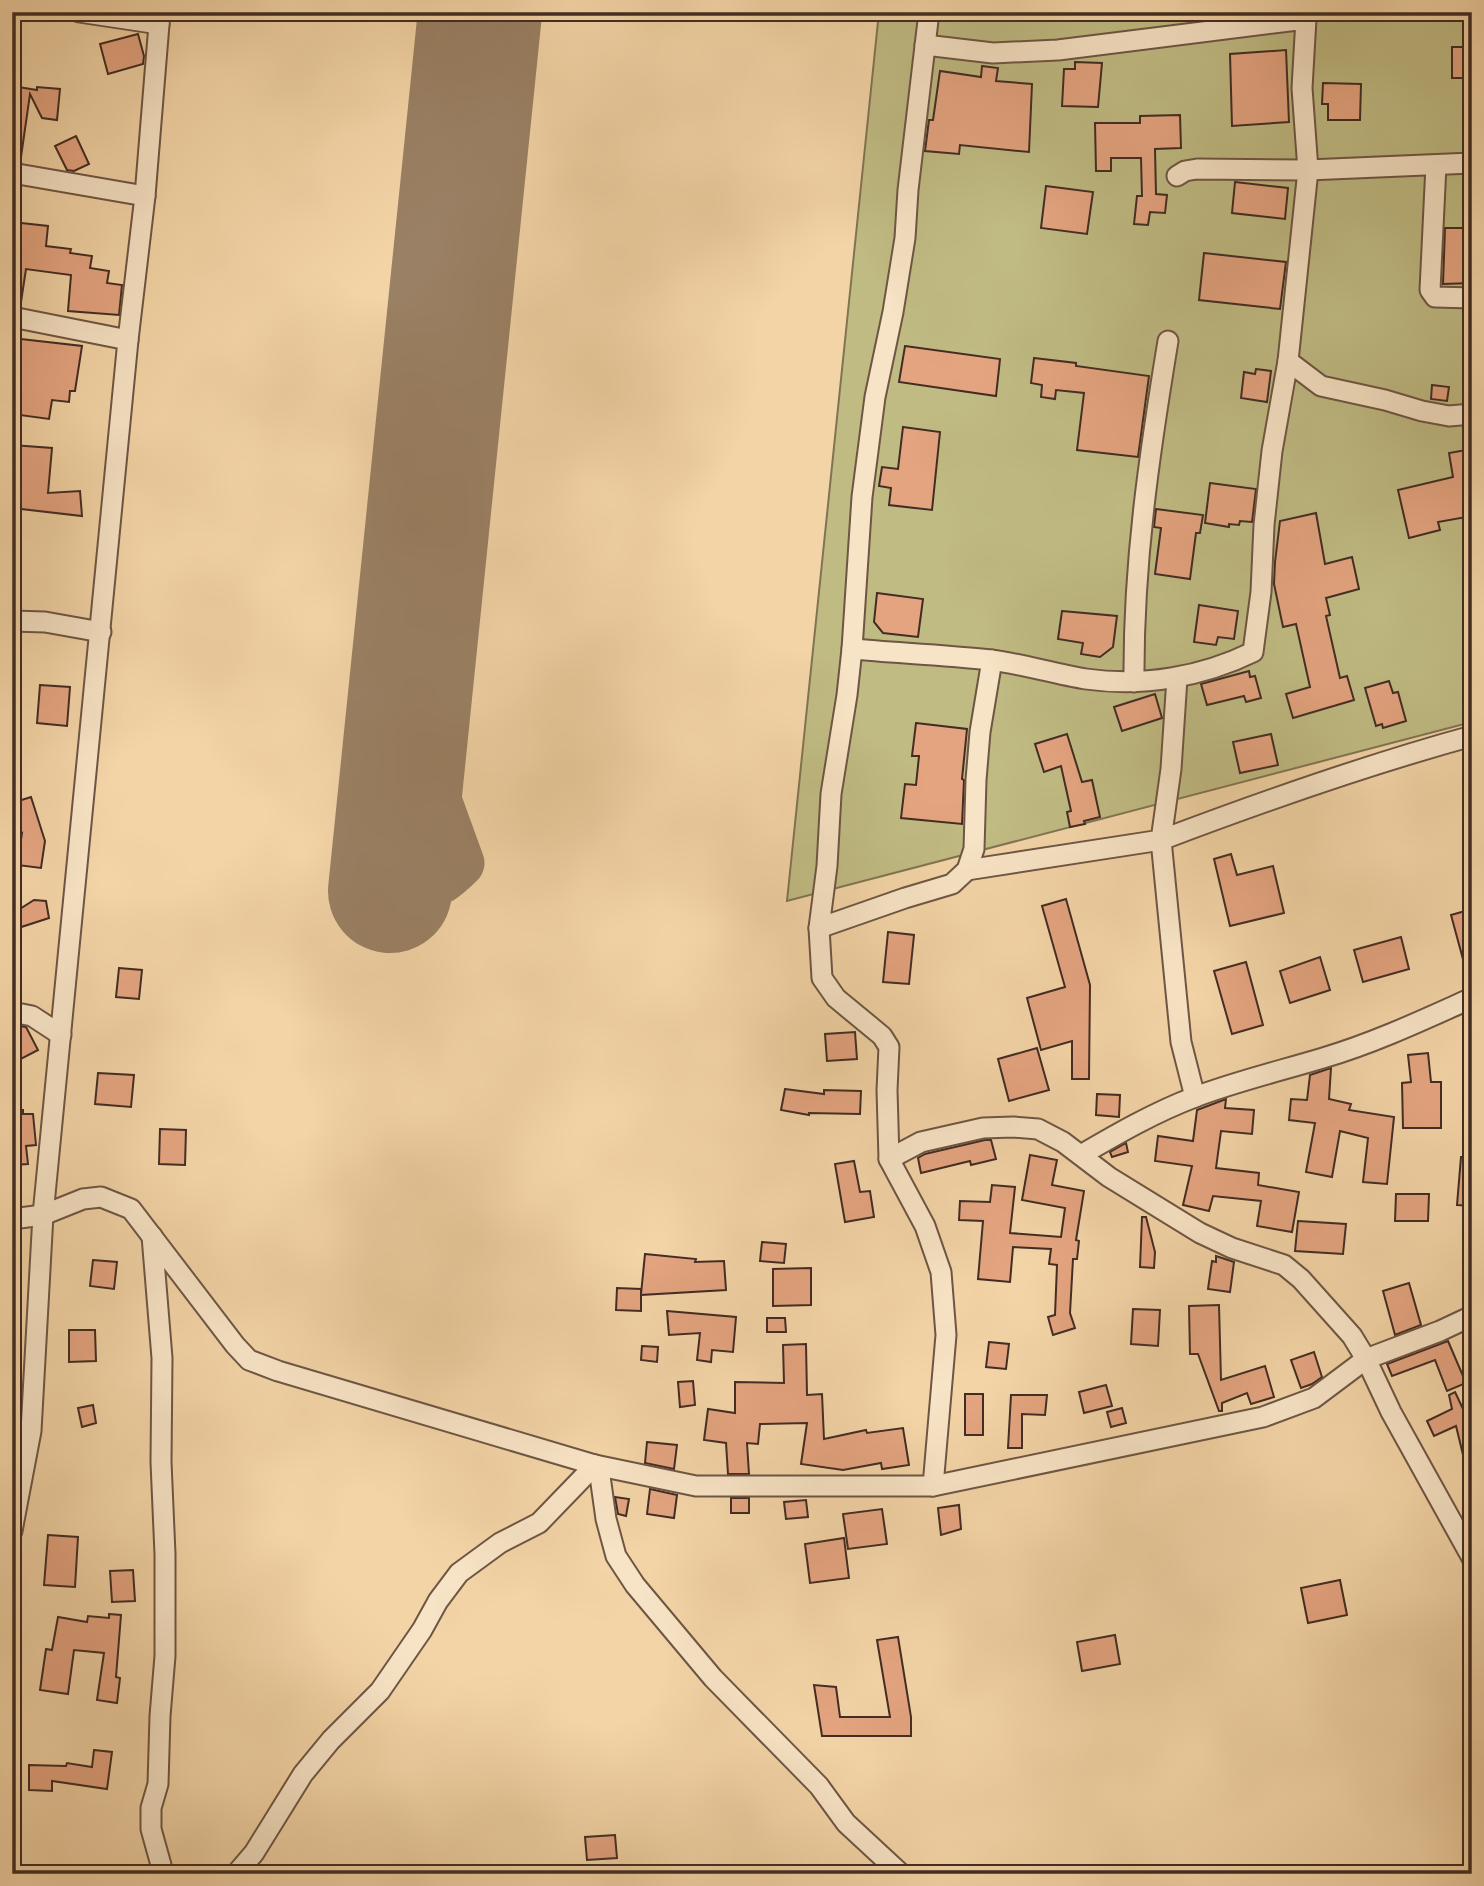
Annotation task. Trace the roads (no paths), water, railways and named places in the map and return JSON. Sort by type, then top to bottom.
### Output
[{"type":"street","points":[[12,1531],[31,1430],[43,1215],[128,340],[145,196],[160,18],[79,12]]},
{"type":"street","points":[[929,12],[905,238],[894,312],[875,397],[862,497],[852,649],[831,794],[827,866],[819,928],[822,978],[836,998],[882,1036],[890,1047],[887,1090],[889,1159],[925,1226],[942,1272],[946,1335],[933,1486]]},
{"type":"street","points":[[852,649],[992,660],[1087,679],[1134,682],[1177,678],[1226,665],[1253,652],[1261,592],[1264,525],[1272,451],[1289,361],[1308,170],[1302,88],[1306,19],[1058,50],[993,53],[925,45]]},
{"type":"street","points":[[1177,176],[1197,169],[1308,170],[1472,163]]},
{"type":"street","points":[[1436,165],[1430,290],[1435,297],[1472,298]]},
{"type":"street","points":[[12,173],[145,196]]},
{"type":"street","points":[[12,317],[128,340]]},
{"type":"street","points":[[1134,682],[1133,618],[1146,475],[1168,341]]},
{"type":"street","points":[[1289,361],[1321,386],[1422,411],[1449,416],[1472,414]]},
{"type":"street","points":[[12,621],[45,622],[101,632]]},
{"type":"street","points":[[819,928],[952,884],[967,870],[974,849],[978,756],[992,660]]},
{"type":"street","points":[[1177,678],[1171,769],[1161,840],[1181,1042],[1195,1097]]},
{"type":"street","points":[[967,870],[1161,840],[1244,808],[1386,760],[1472,736]]},
{"type":"street","points":[[1081,1156],[1118,1134],[1195,1097],[1270,1072],[1324,1058],[1472,998]]},
{"type":"street","points":[[12,1012],[33,1016],[61,1035]]},
{"type":"street","points":[[889,1159],[921,1142],[983,1128],[1038,1129],[1063,1142],[1109,1177],[1200,1233],[1231,1248],[1284,1265],[1336,1316],[1366,1359],[1376,1385],[1472,1558]]},
{"type":"street","points":[[12,1219],[43,1215],[83,1199],[101,1197],[131,1209],[234,1345],[249,1360],[278,1371],[595,1465],[696,1486],[933,1486],[1264,1417],[1314,1398],[1366,1359],[1472,1316]]},
{"type":"street","points":[[152,1235],[162,1358],[161,1462],[165,1554],[165,1656],[158,1784],[151,1808],[151,1829],[162,1865],[160,1874]]},
{"type":"street","points":[[236,1874],[254,1853],[303,1774],[386,1682],[459,1573],[500,1544],[539,1523],[595,1465]]},
{"type":"street","points":[[595,1465],[600,1476],[606,1519],[616,1556],[635,1585],[713,1678],[820,1786],[846,1823],[901,1874]]}]
